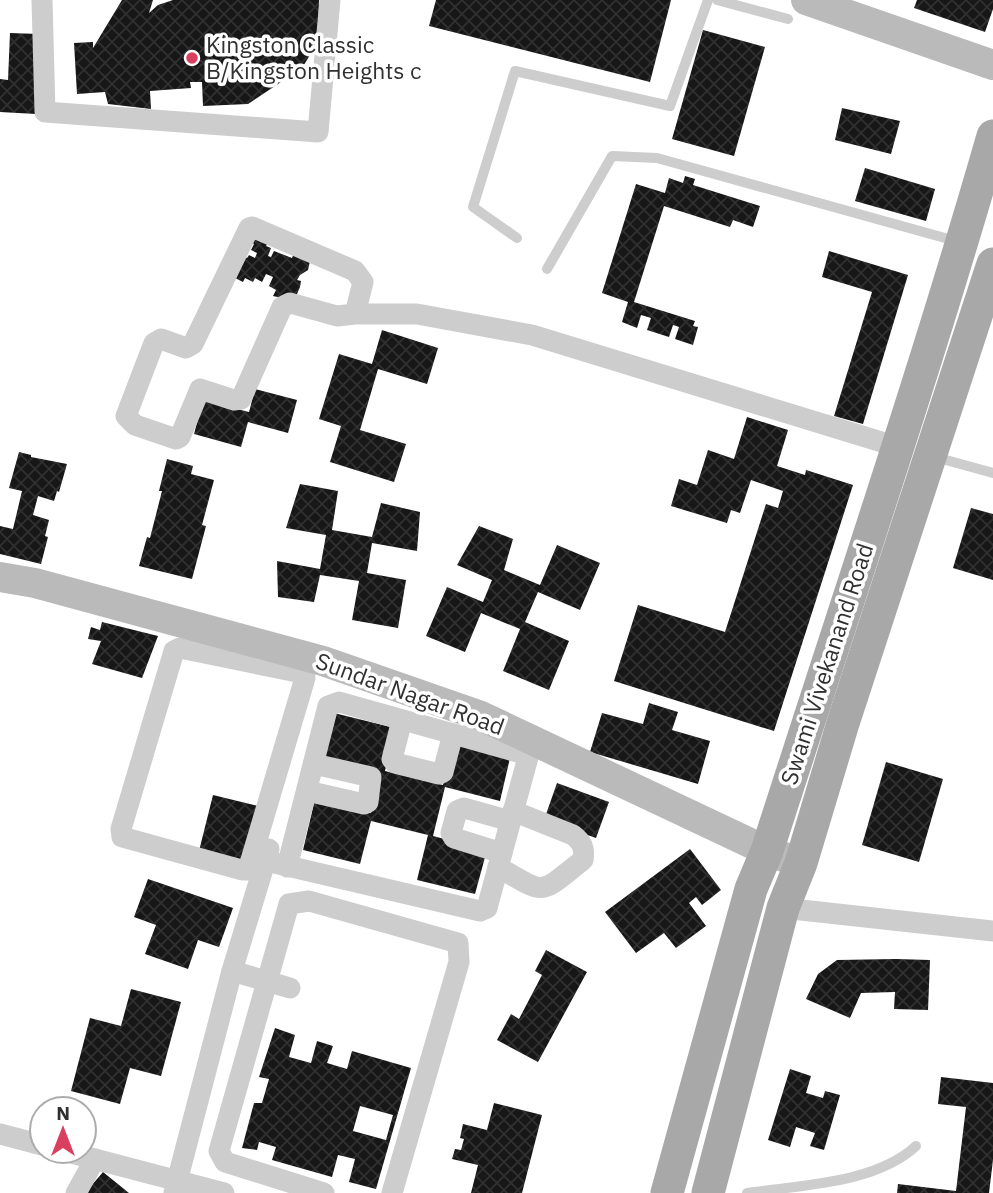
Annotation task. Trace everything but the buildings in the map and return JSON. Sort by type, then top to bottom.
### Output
[{"type":"main road","name":"Swami Vivekanand Road","points":[[667,1193],[751,889],[767,851],[898,447],[993,136]]},
{"type":"main road","name":"Swami Vivekanand Road","points":[[708,1193],[783,908],[801,863],[843,723],[993,264]]},
{"type":"street","points":[[42,0],[45,112],[318,132],[330,0]]},
{"type":"street","points":[[797,9],[993,65]]},
{"type":"street","points":[[355,314],[363,282],[355,271],[252,227],[248,228],[193,344],[186,348],[161,339],[154,343],[127,412],[128,420],[176,439],[180,437],[200,389],[234,400],[241,399],[285,304],[295,303],[337,316],[417,314],[532,335],[898,447]]},
{"type":"street","name":"Sundar Nagar Road","points":[[0,577],[35,583],[196,646],[323,662],[481,716],[530,747],[767,851],[801,863]]},
{"type":"street","points":[[175,1186],[232,971],[262,848],[305,678],[302,673],[196,646],[174,651],[121,829],[122,837],[248,870],[262,848],[323,662]]},
{"type":"street","points":[[262,848],[287,867],[480,911],[487,908],[530,747],[453,734],[339,702],[328,706],[287,867]]},
{"type":"street","points":[[402,720],[392,759],[396,763],[439,774],[443,772],[453,734]]},
{"type":"street","points":[[307,791],[364,804],[368,802],[371,778],[313,764]]},
{"type":"street","points":[[464,808],[512,816],[573,835],[584,850],[583,860],[547,888],[536,889],[500,860],[454,838],[451,833],[457,811],[464,808]]},
{"type":"street","points":[[324,1193],[225,1162],[219,1151],[289,904],[309,901],[458,943],[459,962],[392,1193]]},
{"type":"street","points":[[783,908],[993,931]]},
{"type":"street","points":[[232,971],[290,988]]},
{"type":"street","points":[[0,1135],[28,1142]]},
{"type":"street","points":[[98,1160],[175,1186],[224,1193]]},
{"type":"street","points":[[76,1193],[92,1165]]},
{"type":"lane","points":[[517,238],[473,206],[515,71],[670,106],[708,0]]},
{"type":"lane","points":[[716,0],[797,9]]},
{"type":"lane","points":[[547,269],[612,156],[657,158],[945,238],[961,246]]},
{"type":"lane","points":[[931,455],[993,473]]},
{"type":"lane","points":[[747,1193],[826,1182],[874,1170],[902,1159],[916,1146]]},
{"type":"place","name":"Kingston Classic B/Kingston Heights c","points":[[192,58]]}]
